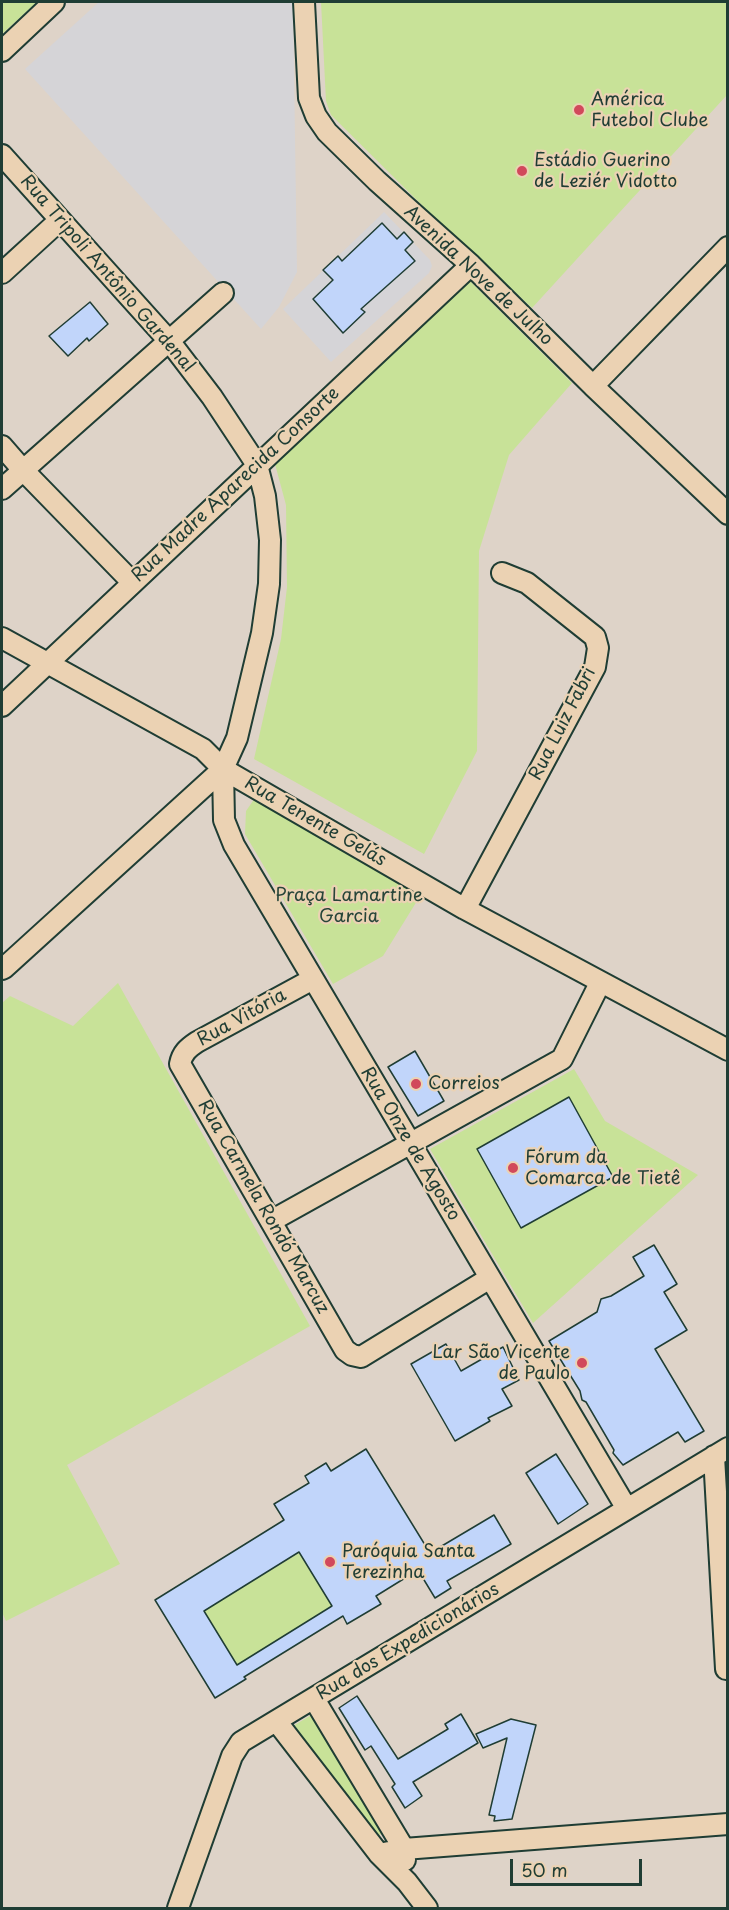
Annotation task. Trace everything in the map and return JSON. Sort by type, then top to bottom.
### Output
[{"type":"street","points":[[2,51],[54,2]]},
{"type":"street","name":"Avenida Nove de Julho","points":[[304,2],[309,98],[316,117],[327,132],[377,181],[471,265],[593,386],[728,514]]},
{"type":"street","name":"Rua Tripoli Antônio Gardenal","points":[[2,155],[170,342],[212,398],[257,465],[265,496],[270,540],[270,584],[262,633],[237,738],[223,769]]},
{"type":"street","points":[[2,273],[60,220]]},
{"type":"street","points":[[593,386],[728,247]]},
{"type":"street","name":"Rua Madre Aparecida Consorte","points":[[2,706],[471,265]]},
{"type":"street","points":[[2,489],[223,294]]},
{"type":"street","points":[[2,446],[132,582]]},
{"type":"street","name":"Rua Luiz Fabri","points":[[465,909],[595,667],[598,648],[595,637],[527,583],[502,573]]},
{"type":"street","name":"Rua Tenente Gelás","points":[[2,638],[203,749],[223,769],[465,909],[728,1050]]},
{"type":"street","points":[[3,968],[223,769]]},
{"type":"street","name":"Rua Onze de Agosto","points":[[223,769],[224,820],[234,845],[627,1509]]},
{"type":"street","name":"Rua Vitória","points":[[180,1064],[182,1056],[196,1042],[313,979]]},
{"type":"street","points":[[271,1221],[562,1059],[600,983]]},
{"type":"street","name":"Rua Carmela Rondó Marcuz","points":[[180,1064],[345,1350],[361,1357],[490,1278]]},
{"type":"street","points":[[721,1452],[726,1669]]},
{"type":"street","name":"Rua dos Expedicionários","points":[[178,1908],[232,1756],[241,1743],[721,1452]]},
{"type":"street","points":[[314,1699],[404,1849],[407,1882]]},
{"type":"street","points":[[277,1722],[379,1854],[407,1882],[427,1908]]},
{"type":"street","points":[[379,1854],[404,1849],[728,1824]]},
{"type":"shaded area","points":[[99,2],[293,2],[297,272],[279,307],[261,329],[25,69]]},
{"type":"shaded area","points":[[384,212],[430,260],[432,266],[429,273],[331,362],[283,309]]},
{"type":"green space","points":[[2,2],[37,2],[2,34]]},
{"type":"green space","name":"Estádio Guerino de Leziér Vidotto","points":[[321,2],[727,2],[727,95],[532,308],[433,216],[331,115],[326,101]]},
{"type":"green space","points":[[470,281],[572,383],[509,455],[479,551],[477,751],[424,854],[254,759],[281,639],[287,587],[286,505],[275,464]]},
{"type":"green space","name":"Praça Lamartine Garcia","points":[[257,795],[425,888],[383,956],[333,984],[245,834],[246,811]]},
{"type":"green space","points":[[118,983],[310,1326],[67,1465],[120,1564],[6,1621],[2,1612],[2,1003],[10,996],[73,1026]]},
{"type":"green space","points":[[574,1069],[605,1121],[698,1175],[533,1323],[430,1149]]},
{"type":"green space","points":[[299,1553],[332,1606],[237,1665],[204,1611]]},
{"type":"green space","points":[[313,1714],[387,1832],[373,1837],[293,1726]]},
{"type":"building","points":[[382,223],[397,239],[404,232],[413,242],[405,250],[415,261],[361,309],[365,312],[343,333],[313,299],[333,280],[323,270],[338,256],[342,261]]},
{"type":"building","points":[[90,302],[108,324],[89,341],[87,338],[68,356],[49,336]]},
{"type":"building","name":"Correios","points":[[415,1051],[444,1101],[418,1116],[388,1067]]},
{"type":"building","name":"Fórum da Comarca de Tietê","points":[[569,1097],[613,1177],[521,1228],[477,1149]]},
{"type":"building","name":"Lar São Vicente de Paulo","points":[[654,1245],[677,1284],[664,1292],[687,1330],[655,1349],[704,1431],[685,1442],[678,1432],[623,1465],[613,1453],[614,1450],[586,1402],[582,1400],[580,1391],[549,1341],[597,1312],[601,1299],[611,1296],[644,1276],[633,1257]]},
{"type":"building","points":[[446,1344],[461,1371],[503,1347],[519,1380],[502,1389],[512,1406],[488,1418],[490,1421],[455,1441],[411,1364]]},
{"type":"building","points":[[366,1449],[430,1553],[494,1515],[511,1544],[447,1581],[451,1588],[435,1598],[418,1570],[376,1596],[381,1604],[347,1624],[343,1616],[244,1677],[246,1679],[215,1698],[155,1600],[284,1520],[274,1504],[309,1483],[305,1476],[326,1463],[331,1471]],"holes":[[[299,1552],[332,1606],[237,1665],[204,1611]]]},
{"type":"building","points":[[556,1454],[588,1504],[558,1524],[526,1473]]},
{"type":"building","points":[[357,1696],[398,1759],[448,1729],[445,1724],[461,1714],[478,1743],[413,1782],[422,1796],[405,1808],[392,1787],[395,1784],[371,1746],[365,1750],[339,1708]]},
{"type":"building","points":[[511,1719],[536,1725],[512,1819],[494,1821],[495,1816],[489,1815],[507,1738],[483,1748],[476,1734]]},
{"type":"place","name":"América Futebol Clube","points":[[579,110]]},
{"type":"place","name":"Estádio Guerino de Leziér Vidotto","points":[[522,171]]},
{"type":"place","name":"Correios","points":[[416,1084]]},
{"type":"place","name":"Fórum da Comarca de Tietê","points":[[513,1168]]},
{"type":"place","name":"Lar São Vicente de Paulo","points":[[582,1363]]},
{"type":"place","name":"Paróquia Santa Terezinha","points":[[330,1562]]}]
